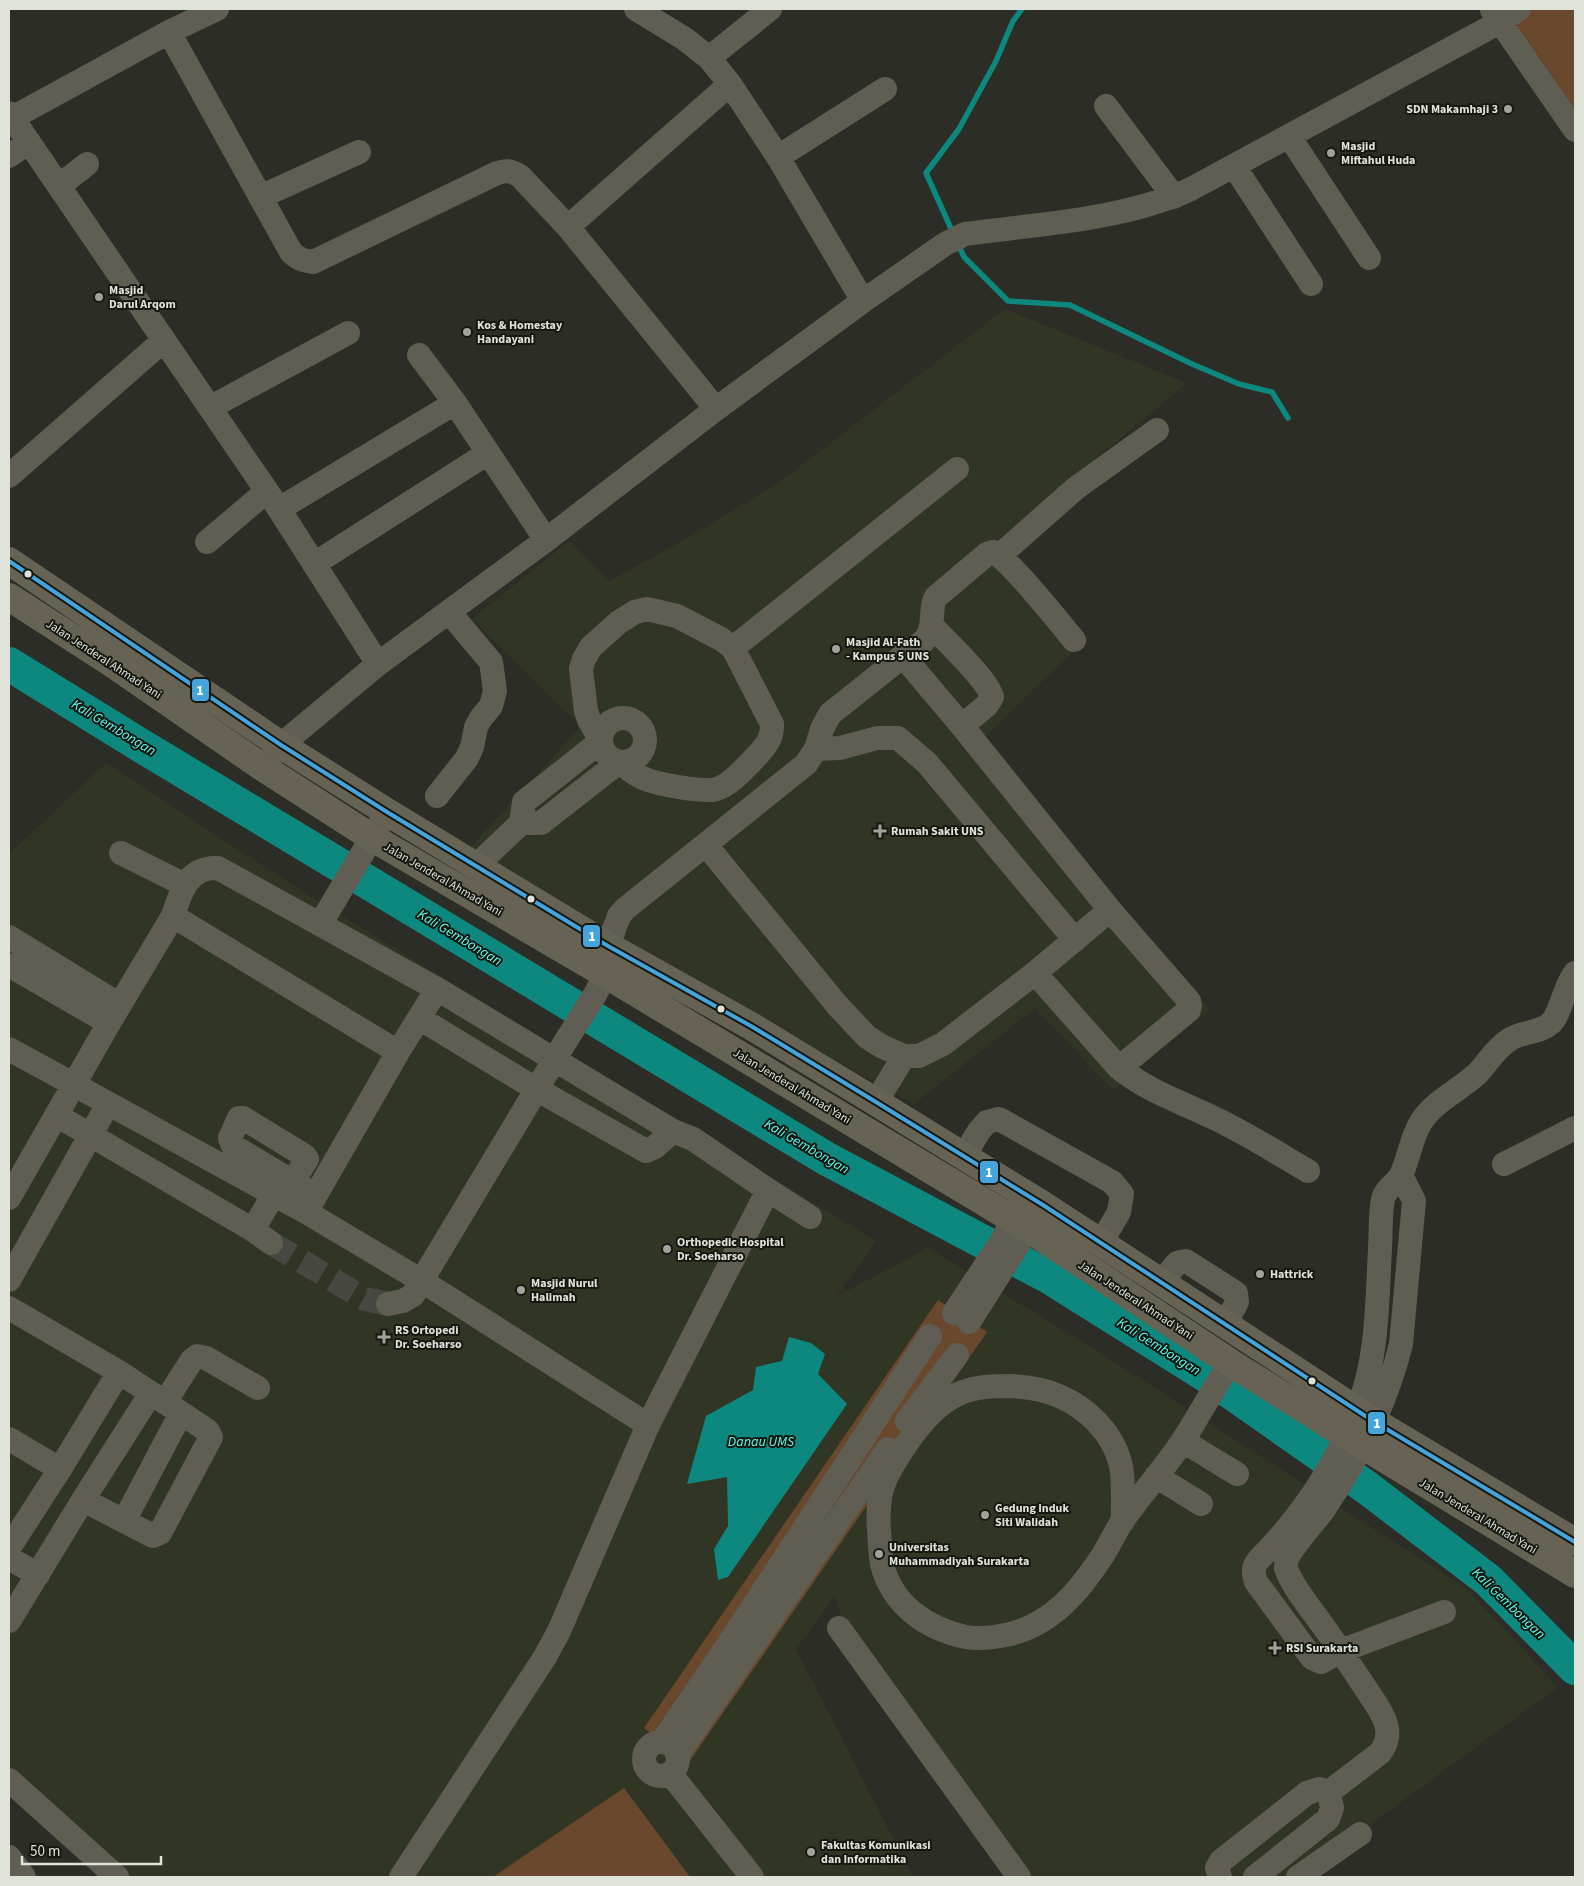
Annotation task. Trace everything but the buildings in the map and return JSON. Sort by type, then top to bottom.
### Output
[{"type":"highway","name":"Jalan Jenderal Ahmad Yani","points":[[9,561],[281,745],[387,812],[608,946],[751,1026],[964,1156],[1101,1243],[1225,1325],[1360,1428],[1575,1574]]},
{"type":"highway","name":"Jalan Jenderal Ahmad Yani","points":[[9,597],[110,662],[262,767],[601,983],[737,1053],[1014,1236],[1227,1368],[1360,1428],[1575,1542]]},
{"type":"highway","points":[[737,1053],[751,1026]]},
{"type":"street","points":[[217,9],[169,32],[11,115],[163,341],[211,407],[378,664]]},
{"type":"street","points":[[636,9],[686,39],[709,58],[730,84],[778,157],[863,301]]},
{"type":"street","points":[[709,58],[770,9]]},
{"type":"street","points":[[262,767],[281,745],[378,664],[546,540],[716,409],[863,301],[955,239],[1106,214],[1174,197],[1289,136],[1495,15],[1520,9]]},
{"type":"street","points":[[1495,15],[1575,130]]},
{"type":"street","points":[[169,32],[291,252],[297,258],[305,262],[313,262],[504,170],[512,172],[520,176],[568,227],[716,409]]},
{"type":"street","points":[[568,227],[730,84]]},
{"type":"street","points":[[778,157],[884,90]]},
{"type":"street","points":[[1106,106],[1174,197]]},
{"type":"street","points":[[1289,136],[1369,258]]},
{"type":"street","points":[[9,156],[29,142]]},
{"type":"street","points":[[260,197],[360,152]]},
{"type":"street","points":[[59,186],[87,164]]},
{"type":"street","points":[[1234,166],[1311,284]]},
{"type":"street","points":[[211,407],[348,333]]},
{"type":"street","points":[[12,465],[163,341]]},
{"type":"street","points":[[420,355],[546,540]]},
{"type":"street","points":[[207,542],[273,500],[454,404]]},
{"type":"street","points":[[999,556],[1076,488],[1157,430]]},
{"type":"street","points":[[314,564],[488,453]]},
{"type":"street","points":[[733,648],[957,469]]},
{"type":"street","points":[[388,1304],[408,1299],[413,1295],[601,983],[608,946],[619,916],[625,909],[806,764],[816,749],[822,729],[830,714],[924,641],[932,626],[932,605],[936,597],[990,553],[996,553],[1074,640]]},
{"type":"street","points":[[647,609],[678,616],[721,639],[733,648],[772,724],[771,736],[768,742],[742,771],[730,782],[717,789],[699,790],[644,778],[610,758],[603,750],[601,741],[589,720],[586,710],[581,669],[584,658],[591,647],[619,622],[635,612],[647,609]]},
{"type":"street","points":[[437,796],[467,758],[472,748],[476,727],[491,706],[495,691],[491,662],[449,612]]},
{"type":"street","points":[[932,626],[991,693],[992,697],[987,705],[962,726]]},
{"type":"street","points":[[903,656],[962,726],[1110,910],[1186,997],[1190,1005],[1189,1010],[1119,1068]]},
{"type":"street","points":[[477,865],[521,823],[524,802],[601,741],[603,731],[608,724],[617,719],[627,719],[636,723],[642,730],[645,740],[643,750],[637,757],[629,762],[619,762],[541,823],[521,823]]},
{"type":"street","points":[[816,749],[840,748],[877,738],[898,738],[927,763],[1075,940]]},
{"type":"street","points":[[323,918],[387,812]]},
{"type":"street","points":[[706,845],[837,1005],[867,1036],[883,1047],[904,1056],[919,1056],[943,1044],[1036,973],[1110,910]]},
{"type":"street","points":[[121,853],[185,884]]},
{"type":"street","points":[[9,1198],[172,916],[178,896],[185,884],[191,876],[203,869],[218,868],[323,918],[437,989],[558,1053],[674,1131],[693,1139],[810,1217]]},
{"type":"street","points":[[172,916],[398,1052]]},
{"type":"street","points":[[9,937],[115,1014]]},
{"type":"street","points":[[9,965],[115,1014]]},
{"type":"street","points":[[1036,973],[1119,1068],[1144,1086],[1229,1125],[1308,1171]]},
{"type":"street","points":[[1329,1792],[1380,1753],[1386,1746],[1388,1728],[1385,1718],[1298,1590],[1286,1570],[1285,1563],[1360,1428],[1376,1332],[1383,1196],[1401,1175],[1417,1129],[1429,1112],[1475,1076],[1507,1041],[1519,1034],[1540,1030],[1551,1023],[1570,979],[1575,973]]},
{"type":"street","points":[[310,1204],[398,1052],[437,989]]},
{"type":"street","points":[[419,1018],[536,1089],[646,1151],[656,1148],[674,1131]]},
{"type":"street","points":[[9,1049],[273,1195],[310,1204]]},
{"type":"street","points":[[876,1102],[904,1056]]},
{"type":"street","points":[[9,1280],[108,1104]]},
{"type":"street","points":[[56,1114],[262,1236],[273,1195]]},
{"type":"street","points":[[964,1156],[979,1131],[987,1122],[999,1119],[1112,1182],[1122,1194],[1119,1212],[1101,1243]]},
{"type":"street","points":[[1504,1164],[1575,1128]]},
{"type":"street","points":[[293,1181],[310,1204],[422,1281],[648,1426]]},
{"type":"street","points":[[401,1877],[545,1657],[648,1426],[768,1190]]},
{"type":"street","points":[[962,1318],[1014,1236],[1034,1200]]},
{"type":"street","points":[[9,1308],[119,1372],[208,1431],[211,1437],[160,1533],[154,1536],[83,1500]]},
{"type":"street","points":[[942,1315],[962,1318],[973,1333],[967,1349],[951,1356],[940,1352],[930,1336],[930,1330],[936,1319],[942,1315]]},
{"type":"street","points":[[669,1756],[728,1645],[930,1336]]},
{"type":"street","points":[[669,1756],[914,1423],[957,1355]]},
{"type":"street","points":[[9,1621],[83,1500],[166,1403],[192,1360],[197,1356],[206,1358],[258,1388]]},
{"type":"street","points":[[1123,1520],[1121,1464],[1115,1448],[1092,1417],[1072,1402],[1038,1389],[993,1386],[977,1388],[963,1392],[948,1400],[914,1423],[905,1446],[886,1478],[879,1502],[882,1565],[899,1599],[924,1622],[939,1630],[968,1638],[996,1638],[1021,1632],[1044,1621],[1063,1606],[1080,1588],[1101,1558],[1123,1520],[1182,1441],[1227,1368]]},
{"type":"street","points":[[9,1548],[60,1470],[119,1372]]},
{"type":"street","points":[[124,1521],[166,1403]]},
{"type":"street","points":[[9,1439],[60,1470]]},
{"type":"street","points":[[1182,1441],[1237,1474]]},
{"type":"street","points":[[1156,1476],[1201,1504]]},
{"type":"street","points":[[1317,1504],[1255,1564],[1252,1572],[1256,1582],[1312,1658],[1320,1662],[1341,1651],[1444,1612]]},
{"type":"street","points":[[9,1558],[38,1575]]},
{"type":"street","points":[[839,1628],[1019,1877]]},
{"type":"street","points":[[669,1756],[752,1877]]},
{"type":"street","points":[[9,1780],[117,1877]]},
{"type":"street","points":[[1220,1877],[1217,1868],[1221,1861],[1310,1792],[1319,1789],[1329,1792]]},
{"type":"street","points":[[1255,1877],[1328,1819],[1332,1808],[1329,1792]]},
{"type":"street","points":[[1298,1877],[1360,1834]]},
{"type":"street","points":[[9,1857],[24,1877]]},
{"type":"shaded area","points":[[1506,9],[1575,9],[1575,109]]},
{"type":"shaded area","points":[[1005,309],[1187,383],[993,544],[1078,647],[983,738],[1209,1010],[1113,1090],[1035,1008],[914,1104],[465,853],[581,726],[472,619],[569,541],[609,581],[686,539],[777,484]]},
{"type":"shaded area","points":[[106,763],[308,895],[876,1241],[837,1296],[928,1248],[1099,1352],[1467,1589],[1558,1687],[1396,1806],[1292,1877],[1026,1877],[843,1625],[835,1596],[796,1649],[913,1877],[111,1877],[9,1791],[9,854]]},
{"type":"shaded area","points":[[938,1300],[987,1332],[689,1762],[644,1728]]},
{"type":"shaded area","points":[[624,1788],[690,1877],[493,1877]]},
{"type":"water","name":"Danau UMS","points":[[789,1337],[811,1343],[825,1354],[818,1374],[847,1404],[728,1577],[718,1580],[714,1549],[728,1526],[727,1477],[687,1484],[706,1416],[753,1390],[756,1367],[782,1361]]},
{"type":"waterway","points":[[953,233],[926,173],[959,129],[996,61],[1013,21],[1022,9]]},
{"type":"waterway","points":[[958,244],[964,257],[1008,301],[1070,305],[1192,364],[1239,384],[1272,392],[1288,418]]},
{"type":"waterway","name":"Kali Gembongan","points":[[9,664],[827,1159],[1051,1278],[1212,1379],[1366,1487],[1488,1580],[1575,1668]]},
{"type":"tunnel","points":[[271,1243],[365,1299],[388,1304]]},
{"type":"transit line","name":"1","points":[[9,561],[281,745],[387,812],[608,946],[751,1026],[876,1102],[1043,1205],[1373,1421],[1575,1542]]},
{"type":"place","name":"SDN Makamhaji 3","points":[[1508,109]]},
{"type":"place","name":"Masjid Miftahul Huda","points":[[1331,153]]},
{"type":"place","name":"Masjid Darul Arqom","points":[[99,297]]},
{"type":"place","name":"Kos & Homestay Handayani","points":[[467,332]]},
{"type":"place","name":"Masjid Al-Fath - Kampus 5 UNS","points":[[836,649]]},
{"type":"place","name":"Rumah Sakit UNS","points":[[880,831]]},
{"type":"place","name":"Orthopedic Hospital Dr. Soeharso","points":[[667,1249]]},
{"type":"place","name":"Hattrick","points":[[1260,1274]]},
{"type":"place","name":"Masjid Nurul Halimah","points":[[521,1290]]},
{"type":"place","name":"RS Ortopedi Dr. Soeharso","points":[[384,1337]]},
{"type":"place","name":"Gedung Induk Siti Walidah","points":[[985,1515]]},
{"type":"place","name":"Universitas Muhammadiyah Surakarta","points":[[879,1554]]},
{"type":"place","name":"RSI Surakarta","points":[[1275,1648]]},
{"type":"place","name":"Fakultas Komunikasi dan Informatika","points":[[811,1852]]}]
